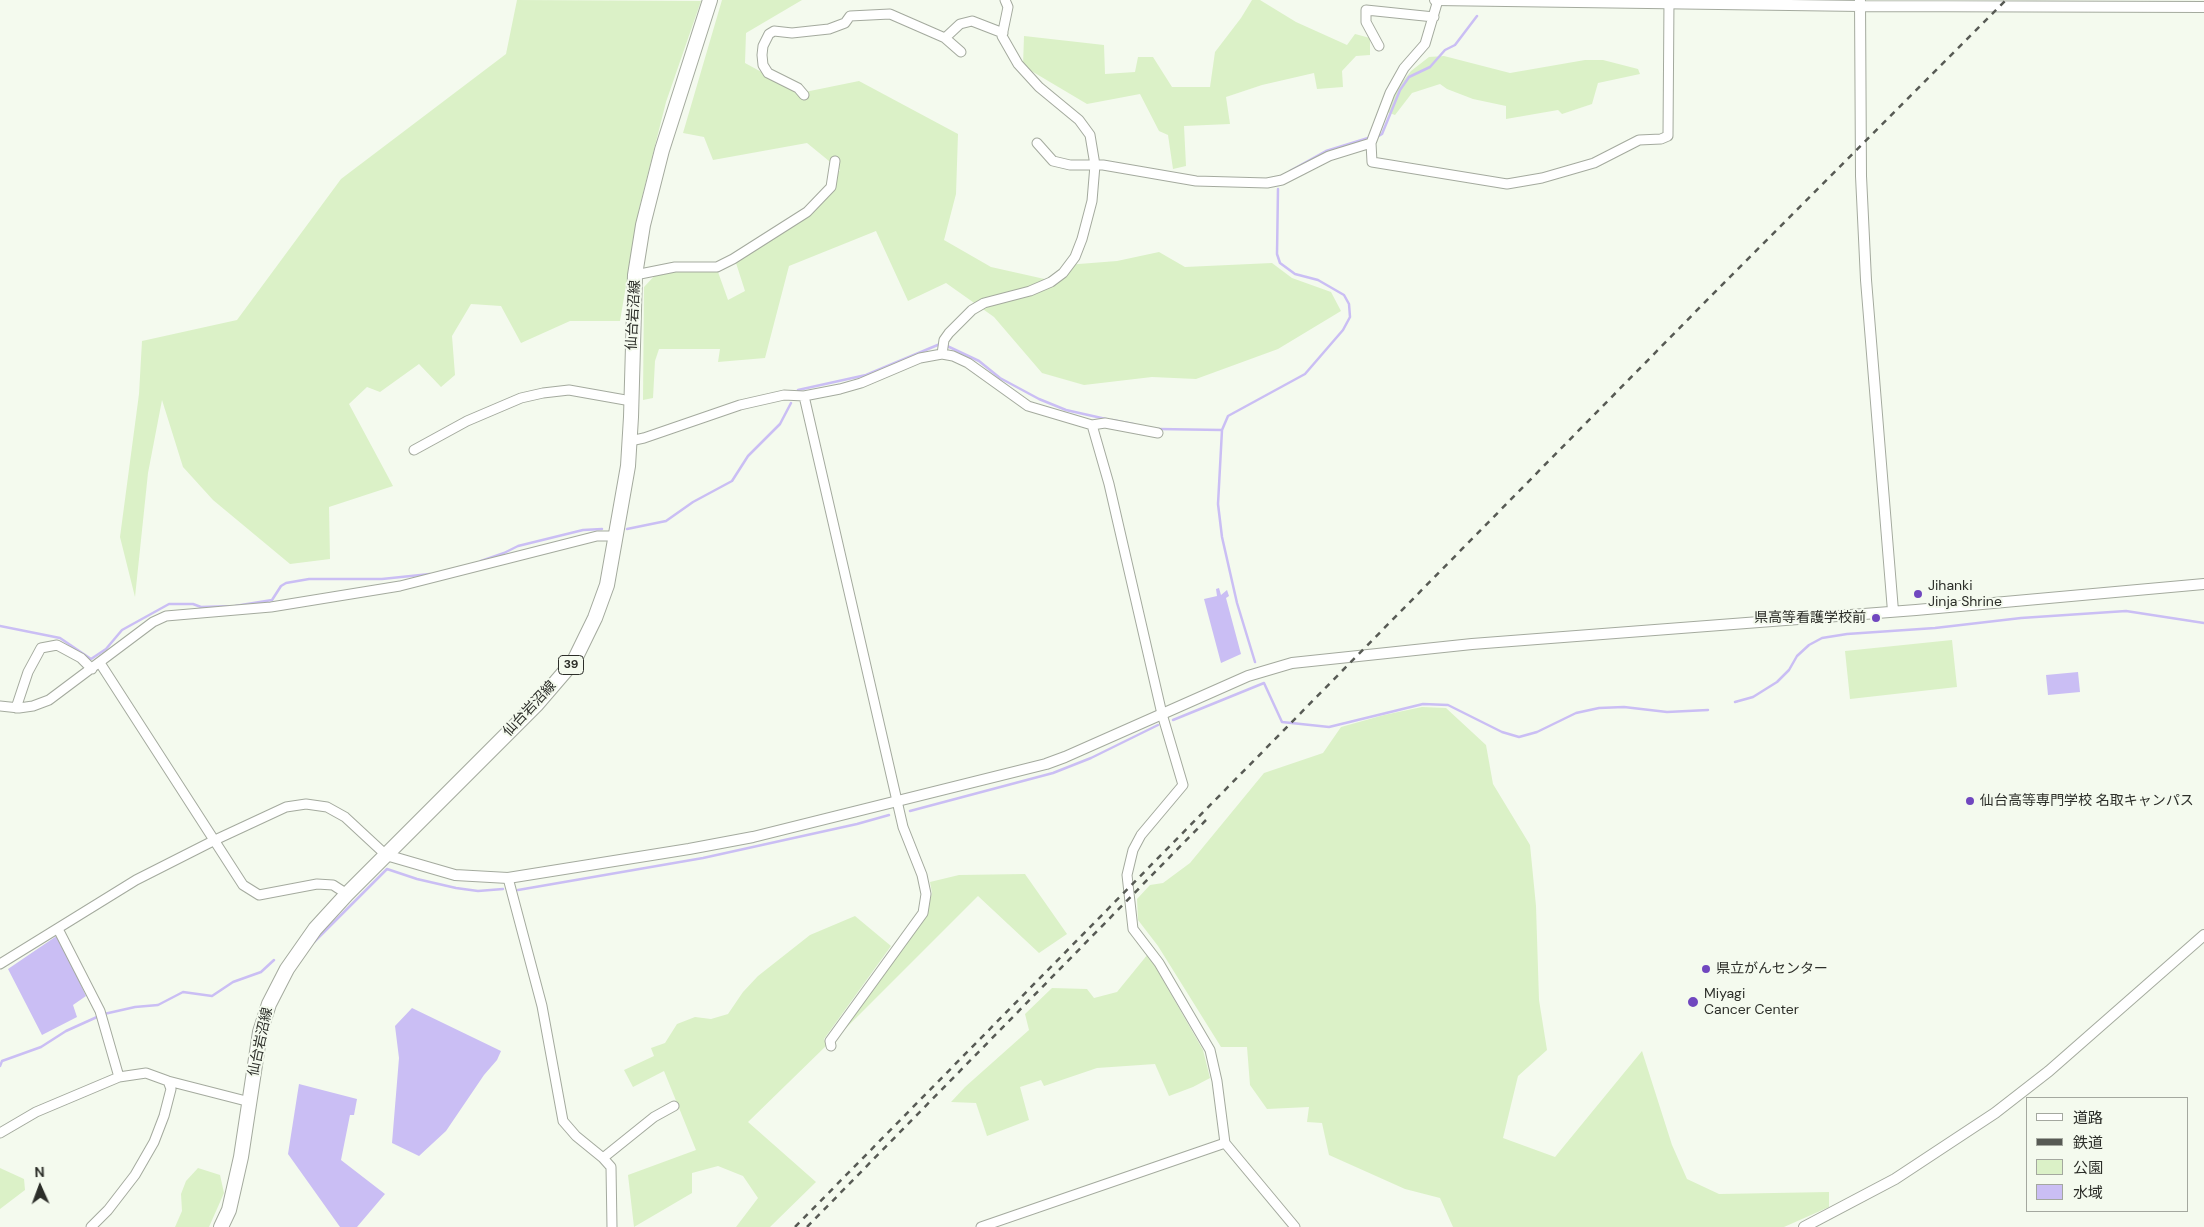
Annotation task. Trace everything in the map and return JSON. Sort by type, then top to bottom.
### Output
[{"type":"main road","name":"仙台岩沼線","points":[[221,1227],[229,1210],[236,1181],[260,1032],[269,1004],[279,982],[299,949],[314,929],[347,894],[537,704],[574,660],[596,618],[607,585],[630,441],[635,275],[644,225],[662,150],[710,0]]},
{"type":"street","points":[[630,441],[644,438],[740,405],[784,395],[804,396],[861,383],[943,347],[949,332],[972,310],[984,303],[1030,292],[1051,282],[1063,273],[1075,257],[1092,201],[1095,165],[1090,135],[1079,120],[1025,74],[1002,36],[1008,7],[1005,0]]},
{"type":"street","points":[[1669,2],[1669,133],[1664,138],[1639,140],[1594,163],[1542,178],[1506,184],[1372,162],[1371,143],[1390,93],[1404,68],[1425,44],[1434,17],[1437,0],[1860,3],[2204,7]]},
{"type":"street","points":[[1860,3],[1861,176],[1866,280],[1893,612]]},
{"type":"street","points":[[1379,46],[1366,22],[1366,5],[1434,17]]},
{"type":"street","points":[[804,95],[798,88],[768,72],[763,65],[763,46],[769,34],[774,31],[792,33],[829,29],[845,22],[850,16],[890,14],[945,38],[961,52]]},
{"type":"street","points":[[945,38],[960,24],[972,21],[1003,33]]},
{"type":"street","points":[[1037,143],[1053,161],[1070,165],[1095,165],[1196,181],[1267,183],[1278,182],[1329,156],[1371,143]]},
{"type":"street","points":[[635,275],[675,267],[717,267],[724,264],[807,212],[831,187],[835,161]]},
{"type":"street","points":[[943,347],[953,356],[968,362],[1028,406],[1092,425],[1105,423],[1158,433]]},
{"type":"street","points":[[414,450],[468,421],[521,398],[543,393],[569,390],[631,401]]},
{"type":"street","points":[[804,396],[904,827],[925,887],[926,904],[923,913],[896,952],[830,1041],[831,1046]]},
{"type":"street","points":[[1092,425],[1113,502],[1162,714],[1183,785],[1141,835],[1133,850],[1126,876],[1132,929],[1159,963],[1210,1050],[1217,1081],[1225,1143],[1295,1227]]},
{"type":"street","points":[[0,706],[16,708],[33,706],[49,700],[152,622],[166,616],[252,609],[400,586],[597,536],[616,536]]},
{"type":"street","points":[[0,964],[136,880],[214,840],[286,807],[306,804],[327,807],[345,817],[386,855],[455,875],[508,878],[718,844],[898,802],[1065,757],[1248,676],[1292,663],[1472,644],[1893,612],[2204,584]]},
{"type":"street","points":[[16,708],[28,672],[41,648],[57,645],[82,658],[96,666],[243,885],[259,895],[317,884],[333,885],[347,894]]},
{"type":"street","points":[[508,878],[542,1006],[563,1121],[576,1136],[603,1158],[611,1168],[612,1227]]},
{"type":"street","points":[[58,929],[100,1011],[120,1077]]},
{"type":"street","points":[[1804,1227],[1895,1179],[1995,1113],[2055,1066],[2204,935]]},
{"type":"street","points":[[0,1133],[36,1112],[120,1077],[146,1073],[168,1081],[250,1102]]},
{"type":"street","points":[[91,1227],[108,1210],[135,1175],[154,1142],[164,1116],[171,1089],[168,1081]]},
{"type":"street","points":[[603,1158],[654,1117],[674,1106]]},
{"type":"street","points":[[981,1227],[1225,1143]]},
{"type":"green space","points":[[517,0],[701,1],[666,102],[639,209],[620,321],[570,321],[521,343],[501,306],[471,304],[452,336],[455,375],[441,387],[419,364],[380,392],[367,387],[349,404],[393,486],[329,507],[330,559],[290,564],[213,500],[183,467],[162,400],[148,473],[135,597],[120,537],[139,394],[142,341],[237,320],[341,179],[506,54]]},
{"type":"green space","points":[[722,0],[802,0],[746,33],[745,63],[800,93],[859,81],[958,134],[956,194],[944,240],[991,267],[1049,280],[1066,265],[1117,261],[1159,252],[1185,267],[1272,263],[1292,278],[1331,292],[1341,311],[1278,349],[1196,379],[1152,377],[1084,385],[1042,373],[994,317],[946,283],[908,301],[876,231],[789,266],[765,358],[718,362],[720,349],[659,349],[655,361],[653,398],[643,400],[644,287],[658,272],[690,268],[718,272],[728,300],[745,291],[736,263],[809,213],[840,170],[807,143],[713,160],[704,137],[683,133]]},
{"type":"green space","points":[[1252,0],[1260,0],[1296,22],[1347,45],[1355,34],[1370,38],[1370,55],[1356,56],[1342,71],[1343,87],[1317,89],[1314,73],[1262,85],[1226,97],[1230,124],[1184,126],[1186,166],[1173,169],[1168,135],[1159,131],[1140,94],[1087,104],[1023,66],[1024,36],[1104,45],[1105,74],[1135,72],[1138,57],[1153,57],[1172,87],[1210,87],[1215,52]]},
{"type":"green space","points":[[1444,56],[1510,73],[1585,60],[1603,60],[1638,69],[1640,74],[1598,83],[1592,104],[1562,114],[1558,110],[1506,119],[1506,106],[1473,99],[1447,89],[1440,84],[1412,93],[1395,115],[1387,112],[1396,90],[1411,71],[1429,57]]},
{"type":"green space","points":[[1952,640],[1957,687],[1850,699],[1845,651]]},
{"type":"green space","points":[[1422,707],[1446,708],[1486,745],[1493,784],[1530,845],[1536,906],[1539,1000],[1547,1050],[1518,1076],[1503,1138],[1555,1157],[1642,1051],[1672,1145],[1687,1179],[1719,1194],[1829,1192],[1829,1207],[1784,1227],[1453,1227],[1440,1198],[1405,1189],[1329,1155],[1322,1123],[1307,1122],[1309,1107],[1267,1109],[1250,1085],[1247,1047],[1221,1047],[1158,946],[1138,920],[1137,899],[1150,885],[1163,883],[1190,863],[1264,773],[1323,753],[1341,727]]},
{"type":"green space","points":[[1025,874],[1067,934],[1039,953],[978,896],[840,1034],[924,920],[932,893],[930,882],[959,875]]},
{"type":"green space","points":[[855,916],[891,946],[824,1039],[827,1045],[748,1122],[816,1182],[770,1227],[736,1227],[758,1198],[743,1176],[718,1166],[692,1173],[692,1193],[634,1227],[628,1175],[696,1150],[664,1071],[633,1087],[624,1070],[654,1056],[651,1048],[665,1043],[677,1024],[695,1017],[711,1019],[728,1014],[743,992],[758,976],[810,935]]},
{"type":"green space","points":[[1148,954],[1203,1050],[1210,1078],[1169,1096],[1155,1064],[1097,1068],[1044,1086],[1041,1080],[1020,1087],[1029,1120],[987,1136],[976,1103],[951,1102],[965,1087],[1029,1030],[1025,1014],[1052,988],[1087,989],[1094,998],[1117,992]]},
{"type":"green space","points":[[0,1168],[24,1179],[25,1190],[0,1209]]},
{"type":"green space","points":[[198,1168],[220,1175],[224,1193],[209,1227],[175,1227],[182,1211],[181,1194],[186,1181]]},
{"type":"water","points":[[1219,588],[1221,595],[1227,590],[1229,596],[1226,598],[1241,654],[1221,663],[1204,599],[1217,596],[1216,589]]},
{"type":"water","points":[[2078,672],[2080,692],[2048,695],[2046,675]]},
{"type":"water","points":[[58,935],[86,996],[73,1005],[77,1017],[42,1035],[8,969]]},
{"type":"water","points":[[412,1008],[501,1051],[497,1060],[484,1075],[446,1131],[419,1156],[392,1143],[399,1058],[395,1026]]},
{"type":"water","points":[[299,1084],[357,1099],[354,1115],[350,1115],[341,1160],[385,1194],[357,1227],[340,1227],[288,1154]]},
{"type":"waterway","points":[[1377,137],[1382,134],[1400,90],[1409,77],[1430,67],[1445,50],[1455,45],[1477,16]]},
{"type":"waterway","points":[[1290,171],[1326,151],[1368,138]]},
{"type":"waterway","points":[[1255,662],[1237,603],[1222,537],[1218,504],[1222,430],[1228,416],[1305,374],[1343,330],[1350,317],[1349,304],[1344,295],[1318,280],[1295,274],[1280,263],[1277,254],[1278,189]]},
{"type":"waterway","points":[[798,390],[866,375],[940,344]]},
{"type":"waterway","points":[[945,345],[979,361],[1000,378],[1039,399],[1066,410],[1106,419]]},
{"type":"waterway","points":[[627,529],[666,521],[693,502],[732,481],[748,456],[780,424],[791,403]]},
{"type":"waterway","points":[[1112,420],[1133,424]]},
{"type":"waterway","points":[[1158,429],[1222,430]]},
{"type":"waterway","points":[[481,561],[518,546],[583,530],[602,529]]},
{"type":"waterway","points":[[0,626],[60,638],[91,659],[106,649],[122,630],[169,604],[193,604],[201,607],[235,606],[272,600],[281,586],[286,583],[309,579],[382,579],[430,574]]},
{"type":"waterway","points":[[1735,702],[1753,697],[1777,682],[1789,670],[1797,656],[1809,645],[1822,638],[2021,618],[2126,611],[2204,623]]},
{"type":"waterway","points":[[1173,720],[1264,683],[1282,722],[1329,727],[1423,704],[1448,705],[1502,732],[1519,737],[1537,732],[1576,713],[1599,708],[1624,707],[1667,712],[1708,710]]},
{"type":"waterway","points":[[910,811],[1053,773],[1091,758],[1158,725]]},
{"type":"waterway","points":[[518,890],[703,858],[857,824],[889,815]]},
{"type":"waterway","points":[[314,942],[387,869],[417,879],[456,888],[478,891],[503,889]]},
{"type":"waterway","points":[[104,1014],[135,1007],[158,1005],[183,992],[212,996],[233,982],[261,972],[274,960]]},
{"type":"waterway","points":[[0,1066],[2,1061],[41,1047],[66,1031],[97,1017]]},
{"type":"railway","points":[[795,1227],[1712,295],[2006,0]]},
{"type":"railway","points":[[807,1227],[1206,820]]},
{"type":"place","name":"Jihanki Jinja Shrine","points":[[1918,594]]},
{"type":"place","name":"県高等看護学校前","points":[[1876,618]]},
{"type":"place","name":"仙台高等専門学校 名取キャンパス","points":[[1970,801]]},
{"type":"place","name":"県立がんセンター","points":[[1706,969]]},
{"type":"place","name":"Miyagi Cancer Center","points":[[1693,1002]]}]
